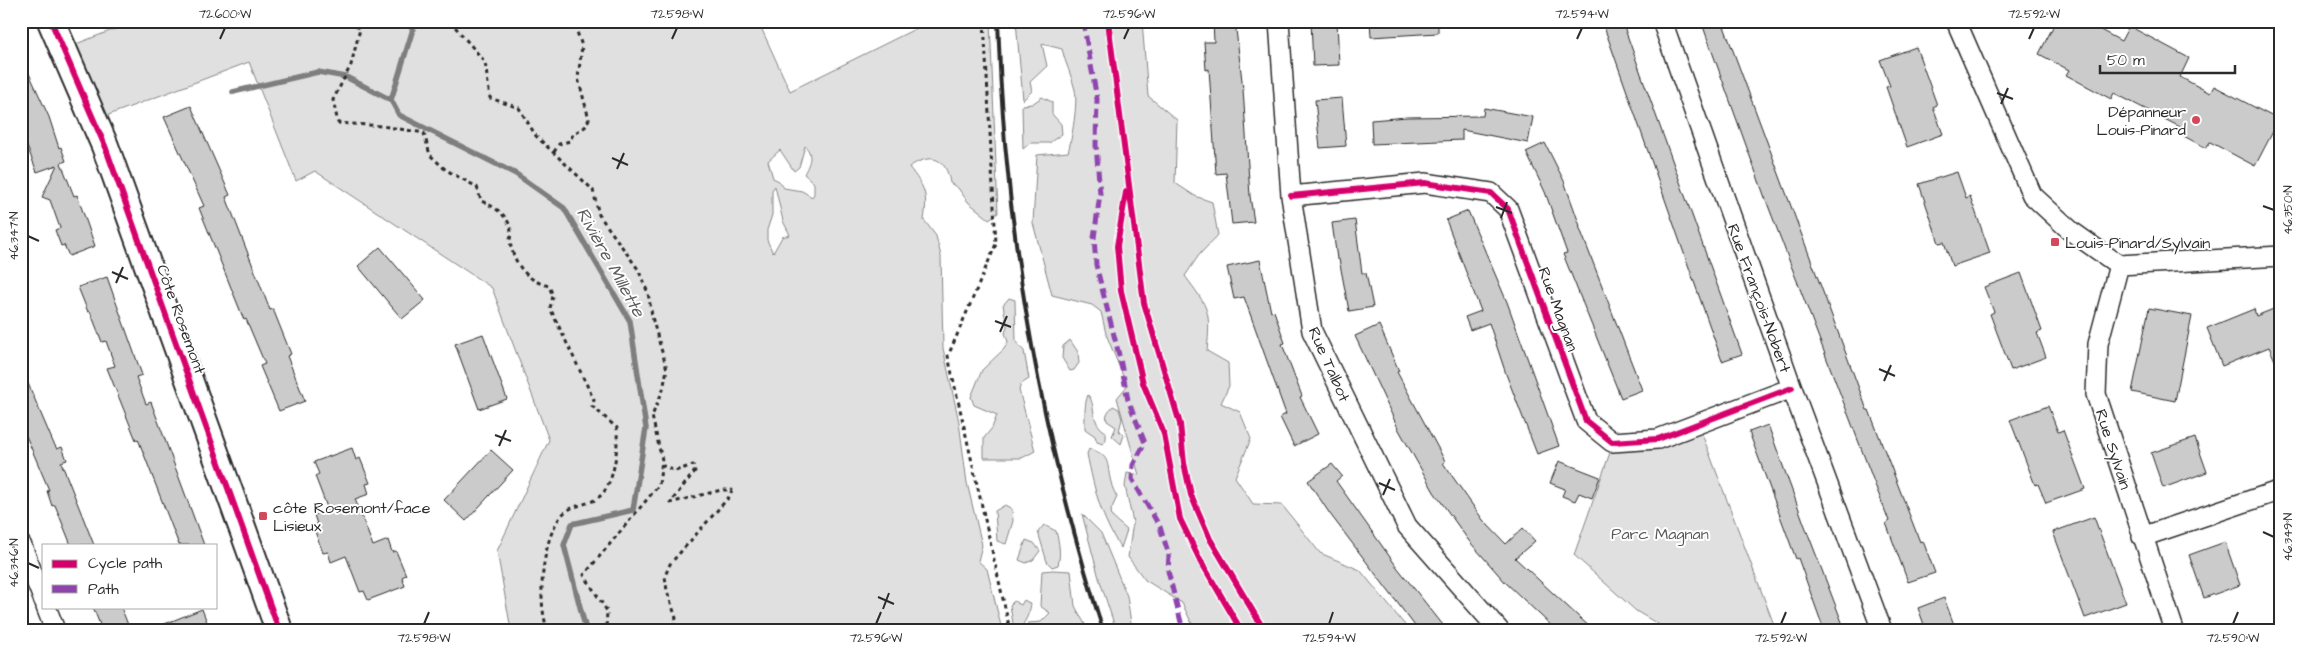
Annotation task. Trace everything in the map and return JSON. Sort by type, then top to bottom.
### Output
[{"type":"street","name":"Côte Rosemont","points":[[51,21],[105,146],[279,630]]},
{"type":"street","name":"Rue Talbot","points":[[1279,21],[1291,196],[1312,330],[1407,526],[1499,630]]},
{"type":"street","name":"Rue François-Nobert","points":[[1662,21],[1792,388],[1882,630]]},
{"type":"street","points":[[1956,21],[2032,195],[2071,231],[2119,265],[2281,256]]},
{"type":"street","name":"Rue Magnan","points":[[1291,196],[1425,183],[1491,193],[1508,209],[1586,421],[1612,442],[1658,439],[1792,388]]},
{"type":"street","name":"Rue Sylvain","points":[[2119,265],[2098,344],[2096,394],[2174,630]]},
{"type":"street","points":[[2142,537],[2281,490]]},
{"type":"street","points":[[21,544],[42,596]]},
{"type":"street","points":[[46,608],[55,630]]},
{"type":"path","points":[[349,21],[360,29],[348,74],[333,100],[338,123],[382,126],[424,133],[430,154],[446,170],[477,187],[481,201],[498,208],[510,226],[510,242],[517,262],[524,274],[539,284],[549,286],[553,296],[550,308],[594,400],[592,406],[616,428],[618,450],[610,480],[599,497],[564,513],[553,532],[541,576],[548,630]]},
{"type":"path","points":[[450,21],[485,62],[490,98],[519,108],[536,136],[593,190],[599,215],[638,269],[648,293],[653,321],[667,369],[663,390],[652,416],[662,460],[659,485],[584,575],[607,611],[606,630]]},
{"type":"path","points":[[554,152],[559,144],[570,141],[573,134],[585,127],[588,119],[578,78],[582,46],[577,32],[569,21]]},
{"type":"path","points":[[984,21],[996,244],[948,356],[1010,630]]},
{"type":"path","points":[[661,465],[675,471],[693,465],[695,471],[670,503],[721,490],[732,490],[730,497],[670,564],[665,576],[667,591],[676,618],[672,630]]},
{"type":"green space","points":[[136,21],[758,21],[790,91],[919,27],[919,21],[990,21],[998,213],[989,219],[968,202],[958,188],[950,183],[945,167],[941,162],[930,159],[909,167],[919,180],[924,191],[926,203],[924,220],[936,236],[941,256],[943,348],[959,422],[967,483],[982,545],[978,561],[987,569],[1002,630],[511,630],[497,551],[549,440],[492,288],[315,171],[296,181],[249,62],[98,119],[68,47]],"holes":[[[805,146],[810,156],[804,174],[814,183],[814,194],[812,197],[802,191],[784,188],[779,181],[773,178],[768,161],[780,150],[794,171],[799,167]],[[775,186],[783,221],[790,235],[782,237],[773,253],[767,240],[767,230],[772,215],[772,190]]]},
{"type":"green space","points":[[1016,21],[1142,21],[1148,96],[1177,120],[1175,183],[1195,196],[1212,202],[1218,235],[1199,255],[1185,276],[1204,303],[1209,327],[1207,351],[1228,363],[1229,386],[1221,403],[1240,412],[1251,439],[1235,477],[1253,504],[1282,505],[1320,553],[1360,570],[1409,630],[1195,630],[1182,603],[1145,580],[1128,557],[1133,522],[1125,486],[1127,473],[1139,475],[1117,398],[1127,386],[1106,334],[1101,312],[1092,305],[1052,295],[1033,223],[1037,155],[1068,152],[1074,121],[1075,90],[1062,49],[1042,44],[1047,66],[1030,82],[1032,91],[1023,100]]},
{"type":"green space","points":[[1042,97],[1052,102],[1052,114],[1061,124],[1062,134],[1049,143],[1030,143],[1023,149],[1022,105],[1032,104]]},
{"type":"green space","points":[[1009,298],[1015,300],[1016,342],[1024,351],[1029,379],[1021,384],[1019,390],[1035,451],[1022,458],[984,458],[984,438],[992,428],[997,415],[974,405],[971,397],[982,370],[1004,349],[1008,342],[1005,333],[1007,326],[1003,305]]},
{"type":"green space","points":[[1070,340],[1078,352],[1079,363],[1074,370],[1070,371],[1062,358],[1063,346]]},
{"type":"green space","points":[[1088,395],[1091,399],[1095,419],[1106,432],[1106,439],[1103,444],[1097,442],[1095,436],[1085,429],[1085,407]]},
{"type":"green space","points":[[1113,406],[1119,409],[1122,419],[1119,431],[1124,435],[1121,444],[1112,436],[1116,427],[1107,421],[1107,414]]},
{"type":"green space","name":"Parc Magnan","points":[[1699,426],[1776,630],[1668,630],[1636,611],[1574,555],[1613,444]]},
{"type":"green space","points":[[1089,449],[1101,454],[1107,461],[1111,484],[1117,497],[1111,510],[1112,517],[1127,530],[1121,548],[1108,526],[1099,503],[1087,454]]},
{"type":"green space","points":[[1005,505],[1012,509],[1013,521],[1006,544],[997,541],[995,511]]},
{"type":"green space","points":[[1082,514],[1101,533],[1127,596],[1132,630],[1116,630],[1099,578]]},
{"type":"green space","points":[[1044,525],[1056,531],[1058,539],[1059,561],[1058,565],[1052,567],[1047,562],[1038,532]]},
{"type":"green space","points":[[1026,540],[1034,543],[1040,551],[1033,560],[1026,563],[1019,560]]},
{"type":"green space","points":[[1042,571],[1071,571],[1075,606],[1088,630],[1027,630],[1028,623],[1041,622],[1050,613],[1040,606]]},
{"type":"green space","points":[[1024,600],[1031,604],[1029,611],[1025,622],[1019,630],[1014,630],[1010,605],[1014,601],[1021,605]]},
{"type":"building","points":[[1213,21],[1235,21],[1243,89],[1250,196],[1254,222],[1232,224],[1226,173],[1216,174],[1209,69],[1206,70],[1204,42],[1214,42]]},
{"type":"building","points":[[1311,21],[1337,21],[1339,65],[1313,66]]},
{"type":"building","points":[[1370,21],[1438,21],[1438,33],[1371,37]]},
{"type":"building","points":[[1602,21],[1622,21],[1742,354],[1722,361]]},
{"type":"building","points":[[1701,21],[1722,21],[1867,410],[1869,410],[1920,542],[1923,541],[1935,573],[1908,582],[1886,523],[1889,521],[1764,195]]},
{"type":"building","points":[[2056,21],[2095,21],[2093,26],[2121,41],[2129,26],[2189,58],[2180,77],[2210,93],[2214,86],[2279,120],[2255,166],[2210,142],[2206,148],[2180,134],[2182,128],[2114,93],[2111,99],[2066,75],[2069,70],[2039,54]]},
{"type":"building","points":[[1916,47],[1937,105],[1933,107],[1943,134],[1907,147],[1886,87],[1890,86],[1880,60]]},
{"type":"building","points":[[21,56],[49,117],[59,148],[61,147],[66,161],[61,163],[74,196],[77,195],[95,246],[69,256],[64,245],[61,246],[55,230],[60,228],[50,200],[42,197],[57,165],[37,172],[21,131]]},
{"type":"building","points":[[1342,98],[1346,146],[1320,148],[1315,100]]},
{"type":"building","points":[[191,106],[230,195],[226,197],[270,310],[273,309],[291,354],[287,356],[305,401],[279,411],[260,366],[265,364],[246,319],[244,320],[199,208],[204,206],[164,117]]},
{"type":"building","points":[[1484,108],[1533,117],[1528,143],[1462,130],[1462,140],[1372,144],[1371,120],[1407,117],[1483,116]]},
{"type":"building","points":[[1545,143],[1564,181],[1579,226],[1642,390],[1621,398],[1563,254],[1567,253],[1545,192],[1526,152]]},
{"type":"building","points":[[1957,172],[1966,198],[1970,196],[1990,253],[1952,266],[1944,242],[1939,243],[1919,184]]},
{"type":"building","points":[[1468,211],[1507,302],[1559,446],[1537,454],[1506,374],[1489,323],[1470,330],[1465,317],[1481,311],[1446,220]]},
{"type":"building","points":[[1355,220],[1362,273],[1366,273],[1373,307],[1349,311],[1339,259],[1337,259],[1332,223]]},
{"type":"building","points":[[380,247],[425,300],[402,319],[358,266]]},
{"type":"building","points":[[1260,260],[1271,312],[1274,311],[1285,343],[1282,344],[1302,396],[1300,397],[1318,434],[1294,446],[1280,417],[1286,414],[1244,297],[1234,299],[1227,267]]},
{"type":"building","points":[[2021,273],[2042,331],[2037,333],[2046,357],[2011,370],[1990,314],[1994,312],[1984,287]]},
{"type":"building","points":[[107,277],[142,375],[136,377],[146,404],[151,402],[204,544],[179,544],[138,439],[136,440],[107,368],[115,366],[106,341],[102,342],[78,287]]},
{"type":"building","points":[[2281,306],[2281,374],[2269,347],[2222,366],[2207,328],[2254,309],[2256,316]]},
{"type":"building","points":[[2149,308],[2192,316],[2175,401],[2132,392]]},
{"type":"building","points":[[1379,325],[1399,371],[1397,372],[1445,461],[1443,463],[1483,520],[1506,544],[1523,528],[1535,541],[1515,558],[1593,630],[1556,630],[1505,582],[1469,541],[1434,492],[1399,430],[1355,336]]},
{"type":"building","points":[[483,334],[507,399],[479,409],[455,344]]},
{"type":"building","points":[[21,367],[53,442],[57,449],[62,447],[67,460],[61,462],[94,544],[71,544],[55,505],[52,506],[47,491],[49,490],[21,424]]},
{"type":"building","points":[[2048,406],[2058,432],[2063,430],[2085,489],[2046,503],[2038,484],[2035,485],[2010,420]]},
{"type":"building","points":[[1768,425],[1845,630],[1824,630],[1798,558],[1796,559],[1749,432]]},
{"type":"building","points":[[2195,438],[2207,472],[2163,488],[2151,453]]},
{"type":"building","points":[[352,448],[356,460],[360,458],[370,483],[366,484],[369,494],[355,499],[373,546],[388,540],[392,552],[396,551],[406,575],[402,577],[405,586],[368,600],[364,591],[360,592],[346,556],[331,562],[328,552],[323,553],[314,529],[318,527],[314,515],[328,510],[315,476],[319,474],[314,462]]},
{"type":"building","points":[[491,450],[513,470],[466,521],[444,500]]},
{"type":"building","points":[[1559,461],[1600,477],[1592,498],[1579,493],[1575,501],[1562,496],[1565,489],[1550,483]]},
{"type":"building","points":[[1332,464],[1342,476],[1336,481],[1397,567],[1447,630],[1418,630],[1330,514],[1308,481]]},
{"type":"building","points":[[2094,517],[2126,603],[2085,618],[2053,532]]},
{"type":"building","points":[[2225,542],[2240,585],[2204,598],[2189,555]]},
{"type":"building","points":[[1944,598],[1956,630],[1926,630],[1918,608]]},
{"type":"building","points":[[93,608],[121,608],[130,630],[102,630]]},
{"type":"building","points":[[202,609],[210,630],[152,630],[152,629]]},
{"type":"waterway","name":"Rivière Millette","points":[[404,21],[413,29],[391,100],[399,115],[516,174],[564,208],[630,321],[646,428],[633,510],[572,524],[564,545],[586,630]]},
{"type":"waterway","points":[[233,92],[318,72],[346,77],[391,100]]},
{"type":"railway","points":[[998,21],[1008,175],[1029,329],[1061,481],[1103,630]]},
{"type":"marked path","points":[[1083,21],[1097,99],[1096,145],[1100,194],[1094,238],[1096,265],[1120,359],[1128,400],[1145,443],[1133,465],[1132,479],[1160,527],[1169,555],[1168,571],[1183,630]]},
{"type":"cycle path","points":[[51,21],[105,146],[279,630]]},
{"type":"cycle path","points":[[1108,21],[1144,303],[1180,424],[1184,463],[1191,495],[1210,539],[1264,630]]},
{"type":"cycle path","points":[[1291,196],[1425,183],[1491,193],[1508,209],[1586,421],[1612,442],[1658,439],[1792,388]]},
{"type":"cycle path","points":[[1126,192],[1117,246],[1121,291],[1143,383],[1164,434],[1180,519],[1199,558],[1241,630]]},
{"type":"place","name":"Dépanneur Louis-Pinard","points":[[2196,120]]},
{"type":"place","name":"Louis-Pinard/Sylvain","points":[[2055,242]]},
{"type":"place","name":"côte Rosemont/face Lisieux","points":[[263,516]]}]
